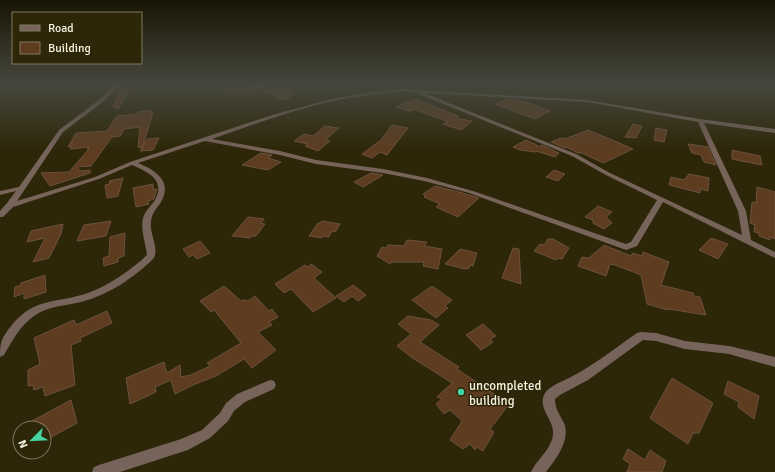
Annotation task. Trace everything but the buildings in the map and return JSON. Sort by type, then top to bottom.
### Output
[{"type":"street","points":[[0,215],[10,205],[61,131],[95,106]]},
{"type":"street","points":[[10,205],[97,178],[132,163],[204,139],[312,106]]},
{"type":"street","points":[[454,106],[574,156],[775,255]]},
{"type":"street","points":[[611,106],[700,121],[775,131]]},
{"type":"street","points":[[700,121],[742,211],[748,241]]},
{"type":"street","points":[[204,139],[245,146],[316,162],[383,171],[425,179],[471,192],[626,247],[634,244],[661,199]]},
{"type":"street","points":[[0,352],[16,326],[31,313],[52,304],[90,296],[142,266],[151,256],[151,245],[146,221],[150,211],[159,200],[162,191],[161,183],[152,172],[132,163]]},
{"type":"street","points":[[0,193],[22,188]]},
{"type":"street","points":[[538,472],[559,437],[558,426],[550,411],[549,397],[584,376],[641,336],[656,337],[685,345],[729,350],[775,362]]},
{"type":"street","points":[[99,472],[182,445],[206,434],[224,417],[230,407],[241,398],[270,385]]},
{"type":"place","name":"uncompleted building","points":[[461,392]]}]
